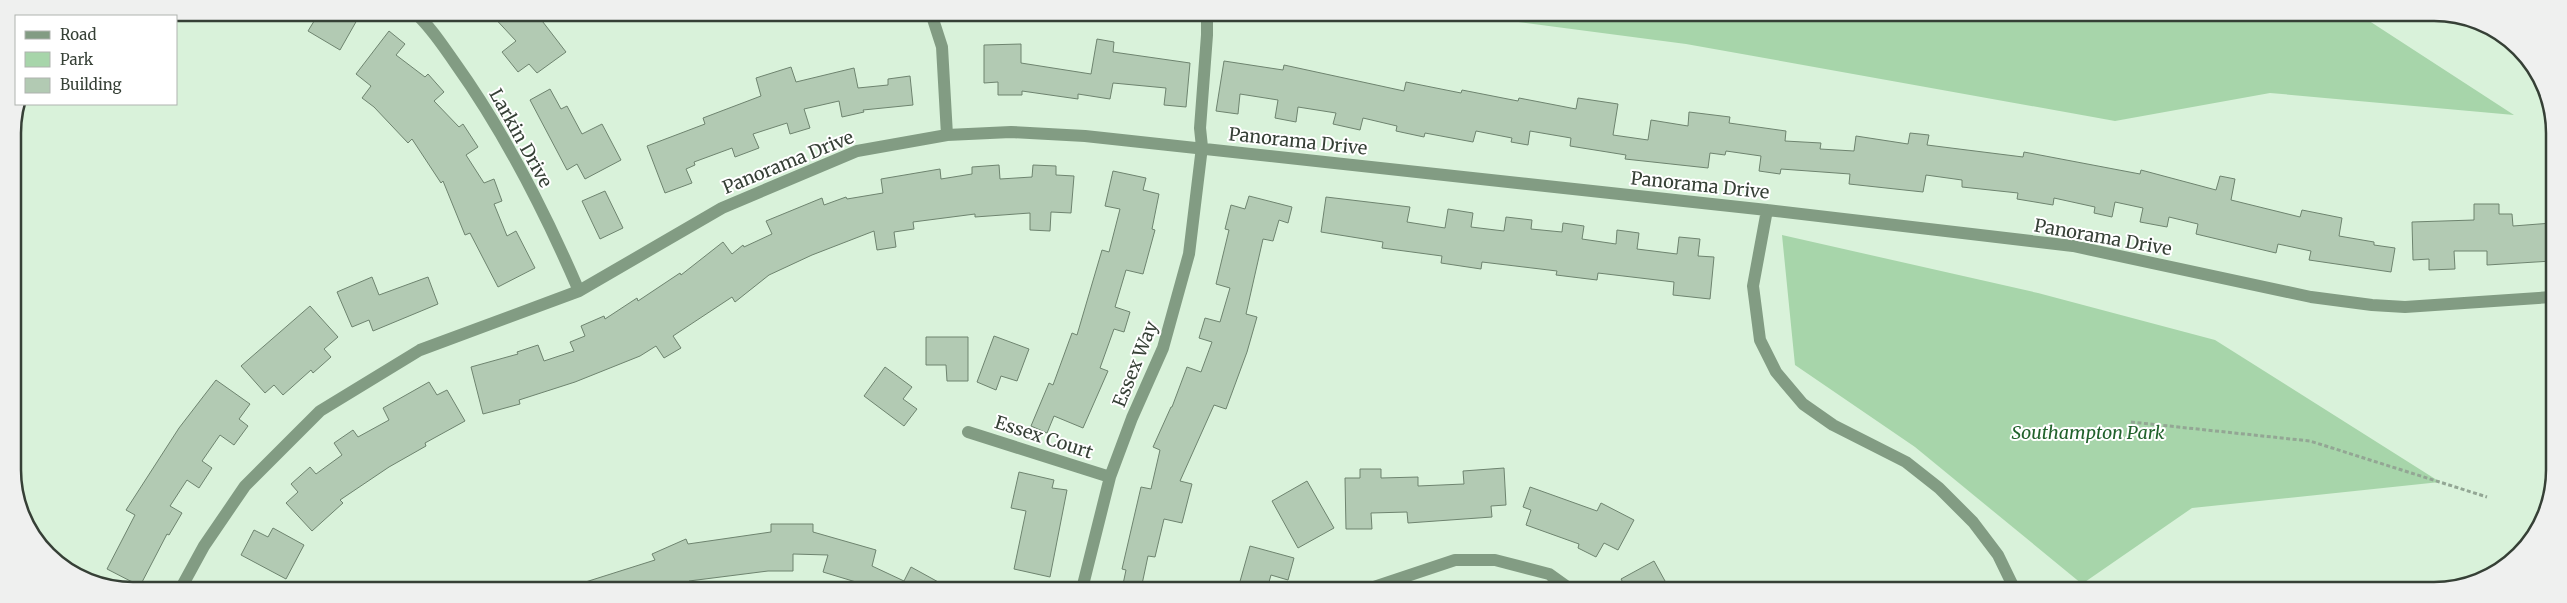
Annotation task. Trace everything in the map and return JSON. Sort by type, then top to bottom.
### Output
[{"type":"street","name":"Larkin Drive","points":[[424,21],[467,80],[504,141],[558,242],[578,291]]},
{"type":"street","points":[[933,21],[942,47],[947,135]]},
{"type":"street","name":"Essex Way","points":[[1084,582],[1110,476],[1132,418],[1163,348],[1189,254],[1202,148],[1200,128],[1207,21]]},
{"type":"street","name":"Panorama Drive","points":[[184,582],[204,546],[245,486],[320,411],[420,350],[578,291],[722,208],[795,175],[857,151],[947,135],[1020,132],[1085,136],[1767,210],[2073,246],[2311,297],[2372,304],[2405,307],[2546,297]]},
{"type":"street","points":[[1767,210],[1753,286],[1760,340],[1776,372],[1810,410],[1833,425],[1906,462],[1939,488],[1973,522],[1998,555],[2011,582]]},
{"type":"street","name":"Essex Court","points":[[968,432],[1110,476]]},
{"type":"street","points":[[1389,582],[1455,560],[1495,560],[1549,574],[1560,582]]},
{"type":"path","points":[[2131,422],[2310,441],[2487,497]]},
{"type":"green space","points":[[1511,21],[2369,21],[2514,115],[2270,93],[2115,121],[1686,44]]},
{"type":"green space","name":"Southampton Park","points":[[1782,235],[2038,293],[2215,340],[2440,482],[2192,508],[2085,582],[2080,582],[1915,447],[1795,365]]},
{"type":"building","points":[[314,21],[356,21],[340,50],[308,31]]},
{"type":"building","points":[[497,21],[542,21],[566,52],[537,73],[529,64],[518,72],[502,52],[516,41]]},
{"type":"building","points":[[389,31],[405,44],[396,55],[425,77],[428,74],[444,92],[434,101],[459,127],[463,124],[478,147],[466,155],[484,183],[494,179],[502,201],[494,204],[507,236],[516,231],[535,268],[498,287],[470,233],[465,235],[443,181],[441,183],[412,139],[408,143],[374,107],[362,98],[371,86],[356,74]]},
{"type":"building","points":[[1097,39],[1114,42],[1113,52],[1190,63],[1186,107],[1164,105],[1166,88],[1113,83],[1110,99],[1078,94],[1078,99],[1022,91],[1022,95],[998,95],[998,82],[984,83],[984,45],[1021,44],[1021,63],[1091,74]]},
{"type":"building","points":[[1224,61],[1283,70],[1284,65],[1404,91],[1406,82],[1461,93],[1462,90],[1518,101],[1519,98],[1576,109],[1578,98],[1618,104],[1613,135],[1648,140],[1651,120],[1688,126],[1689,112],[1730,117],[1729,123],[1786,131],[1785,141],[1821,143],[1820,149],[1854,151],[1856,136],[1908,144],[1910,133],[1929,135],[1927,145],[2023,157],[2024,152],[2140,174],[2141,170],[2216,190],[2220,176],[2235,179],[2231,200],[2300,217],[2302,210],[2342,218],[2339,236],[2395,248],[2391,272],[2309,260],[2311,251],[2278,244],[2276,253],[2196,234],[2198,224],[2169,217],[2167,227],[2140,222],[2143,208],[2115,202],[2112,217],[2094,213],[2095,207],[2054,198],[2053,205],[2017,199],[2018,193],[1962,187],[1962,180],[1926,175],[1923,192],[1849,184],[1850,174],[1781,169],[1780,174],[1759,171],[1761,156],[1726,151],[1725,155],[1710,153],[1708,168],[1625,159],[1626,155],[1570,146],[1571,138],[1530,131],[1528,145],[1511,142],[1512,138],[1476,131],[1473,142],[1425,133],[1424,137],[1396,131],[1397,126],[1363,118],[1360,130],[1333,124],[1336,113],[1298,107],[1296,122],[1275,118],[1278,100],[1240,94],[1238,114],[1216,111]]},
{"type":"building","points":[[791,67],[796,82],[854,68],[858,88],[888,85],[888,79],[910,76],[913,105],[863,110],[864,112],[842,117],[839,101],[804,109],[810,128],[790,134],[787,123],[753,134],[759,148],[735,157],[732,148],[694,162],[695,165],[686,169],[692,183],[665,193],[647,146],[705,124],[703,118],[761,96],[756,78]]},
{"type":"building","points":[[550,89],[561,109],[567,106],[582,134],[602,124],[621,160],[585,179],[577,164],[567,170],[530,100]]},
{"type":"building","points":[[999,165],[1000,179],[1032,177],[1033,165],[1056,166],[1056,175],[1074,176],[1071,213],[1051,212],[1050,231],[1030,230],[1030,213],[975,217],[975,214],[913,222],[914,229],[894,232],[896,247],[877,250],[874,231],[812,255],[769,275],[735,302],[732,297],[673,336],[681,348],[664,358],[656,346],[640,356],[575,382],[519,400],[520,404],[483,414],[471,367],[518,354],[517,352],[538,345],[544,361],[574,351],[570,342],[585,336],[581,326],[604,316],[605,319],[637,298],[638,301],[680,273],[681,275],[723,242],[732,254],[743,245],[744,247],[772,234],[766,221],[822,198],[824,205],[846,197],[847,199],[883,193],[881,179],[940,169],[941,179],[972,174],[972,167]]},
{"type":"building","points":[[1113,171],[1146,178],[1143,190],[1159,194],[1152,229],[1155,230],[1143,274],[1126,270],[1115,307],[1130,312],[1124,332],[1114,329],[1100,368],[1108,371],[1083,428],[1054,416],[1047,433],[1031,426],[1049,383],[1053,385],[1072,333],[1077,335],[1102,250],[1109,252],[1120,209],[1105,206]]},
{"type":"building","points":[[605,191],[623,228],[600,239],[582,201]]},
{"type":"building","points":[[1249,196],[1292,207],[1288,223],[1279,220],[1273,241],[1263,239],[1246,314],[1257,317],[1247,352],[1226,409],[1214,405],[1180,481],[1192,484],[1182,523],[1164,519],[1155,557],[1148,556],[1142,582],[1123,582],[1126,570],[1122,569],[1141,487],[1151,489],[1160,450],[1153,447],[1172,407],[1187,367],[1201,372],[1212,342],[1199,338],[1205,318],[1220,322],[1230,288],[1216,284],[1229,230],[1225,229],[1231,205],[1245,209]]},
{"type":"building","points":[[1326,197],[1410,207],[1407,222],[1445,228],[1448,209],[1473,213],[1471,227],[1504,231],[1506,217],[1532,220],[1531,229],[1562,232],[1563,223],[1584,226],[1582,239],[1616,244],[1617,230],[1639,233],[1637,249],[1677,254],[1679,237],[1700,239],[1698,256],[1714,257],[1710,299],[1673,295],[1674,282],[1598,273],[1597,280],[1556,275],[1557,271],[1482,262],[1481,269],[1441,263],[1442,256],[1382,248],[1383,242],[1321,232]]},
{"type":"building","points":[[2474,204],[2499,204],[2499,214],[2512,214],[2513,226],[2546,223],[2546,261],[2487,265],[2487,251],[2454,251],[2455,269],[2429,270],[2429,259],[2413,260],[2412,222],[2474,220]]},
{"type":"building","points":[[372,277],[379,295],[428,277],[438,304],[373,331],[369,320],[352,327],[337,292]]},
{"type":"building","points":[[310,306],[338,337],[324,349],[331,357],[313,373],[311,370],[283,395],[274,385],[265,393],[241,366]]},
{"type":"building","points":[[994,336],[1029,349],[1017,381],[1001,376],[996,390],[977,382]]},
{"type":"building","points":[[926,337],[968,337],[968,381],[947,381],[946,365],[926,365]]},
{"type":"building","points":[[885,367],[912,387],[903,399],[917,409],[904,426],[864,396]]},
{"type":"building","points":[[216,380],[250,404],[239,419],[248,426],[234,445],[220,435],[202,461],[212,468],[199,488],[187,480],[170,506],[182,513],[169,535],[167,534],[142,582],[132,582],[107,569],[135,515],[126,510],[179,428]]},
{"type":"building","points":[[429,382],[437,395],[447,390],[465,421],[425,443],[426,446],[389,467],[340,500],[343,503],[312,531],[286,503],[298,492],[291,484],[310,467],[316,474],[342,455],[334,443],[353,430],[358,437],[389,420],[383,408]]},
{"type":"building","points":[[1504,468],[1506,505],[1491,506],[1492,517],[1408,523],[1407,512],[1371,513],[1372,529],[1346,529],[1345,478],[1360,478],[1360,469],[1381,469],[1381,478],[1418,477],[1418,486],[1464,484],[1463,471]]},
{"type":"building","points":[[1019,472],[1054,480],[1052,488],[1067,490],[1050,577],[1014,569],[1026,511],[1011,508]]},
{"type":"building","points":[[1307,481],[1334,528],[1298,548],[1272,501]]},
{"type":"building","points":[[1530,487],[1597,511],[1601,503],[1634,520],[1618,550],[1604,543],[1596,557],[1578,548],[1579,544],[1526,525],[1531,510],[1523,507]]},
{"type":"building","points":[[771,524],[813,524],[813,532],[876,550],[872,566],[904,581],[911,567],[938,582],[856,582],[823,572],[828,555],[793,554],[793,571],[768,571],[690,582],[585,582],[655,560],[652,554],[686,539],[688,544],[771,532]]},
{"type":"building","points":[[273,528],[304,545],[286,579],[241,555],[254,530],[268,537]]},
{"type":"building","points":[[1250,546],[1294,558],[1288,580],[1271,575],[1269,582],[1240,582]]},
{"type":"building","points":[[1654,561],[1666,582],[1623,582],[1621,579]]}]
